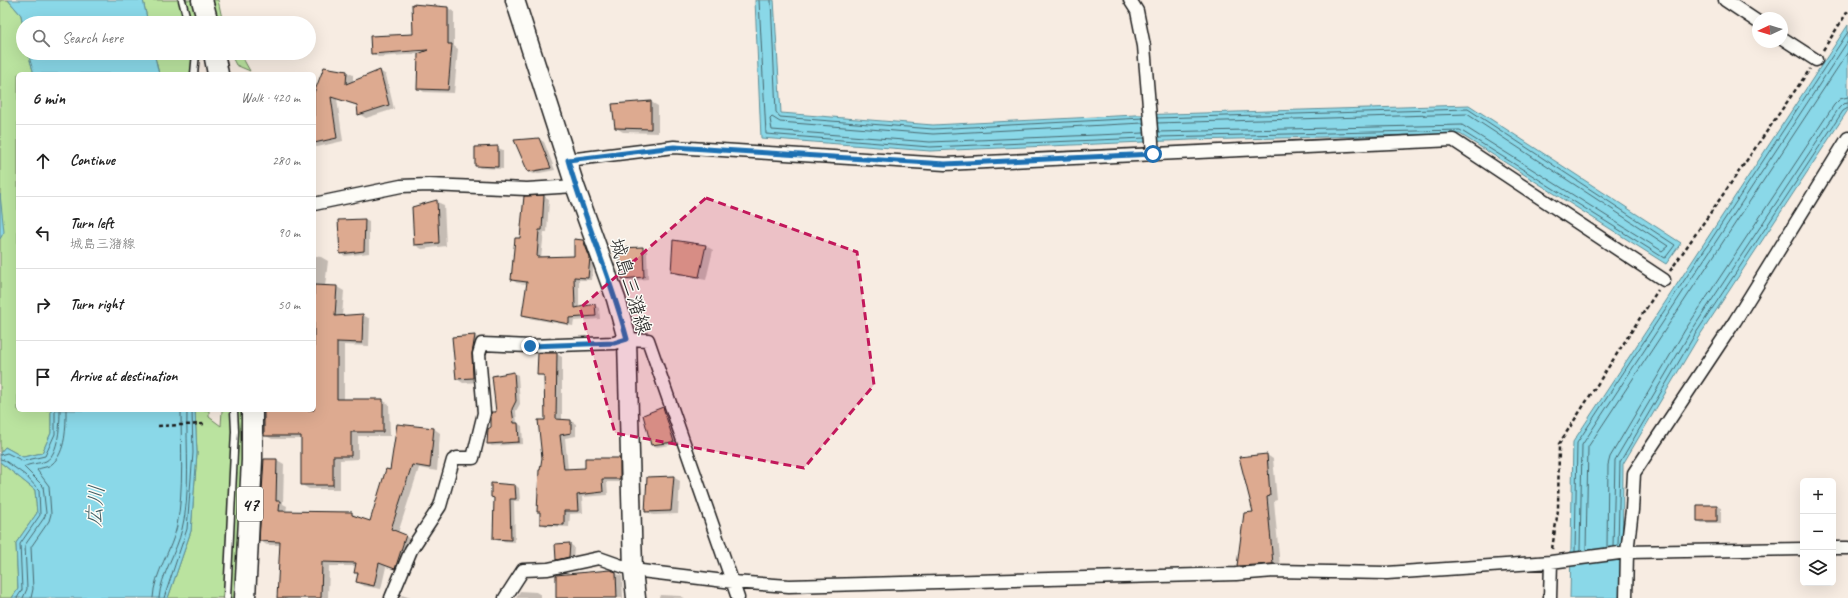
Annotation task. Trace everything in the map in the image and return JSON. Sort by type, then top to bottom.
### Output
[{"type":"main road","points":[[202,0],[206,16]]},
{"type":"main road","name":"城島三潴線","points":[[514,0],[568,160],[575,186],[616,299],[627,339],[633,570],[636,598]]},
{"type":"main road","name":"47","points":[[245,598],[252,460],[252,412]]},
{"type":"street","points":[[1130,0],[1137,10],[1144,46],[1153,154]]},
{"type":"street","points":[[1725,0],[1752,18]]},
{"type":"street","points":[[1788,42],[1816,60]]},
{"type":"street","points":[[1626,598],[1627,552],[1632,510],[1634,473],[1735,321],[1848,138]]},
{"type":"street","points":[[568,160],[674,147],[945,164],[1453,140],[1664,280]]},
{"type":"street","points":[[316,204],[401,186],[429,184],[527,189],[575,186]]},
{"type":"street","points":[[391,598],[411,550],[440,506],[453,460],[457,458],[473,458],[484,413],[479,354],[482,344],[530,346],[614,343],[627,339],[648,340],[738,598]]},
{"type":"street","points":[[1836,548],[1848,548]]},
{"type":"street","points":[[505,598],[523,570],[548,569],[599,558],[633,570],[733,582],[789,586],[1236,574],[1274,571],[1387,573],[1551,562],[1627,552],[1800,549]]},
{"type":"street","points":[[1550,598],[1551,562]]},
{"type":"lane","points":[[182,0],[186,16]]},
{"type":"lane","points":[[194,72],[195,60]]},
{"type":"lane","points":[[227,598],[235,431],[234,412]]},
{"type":"path","points":[[158,426],[205,424]]},
{"type":"highlighted area","points":[[706,198],[857,252],[874,385],[804,468],[615,433],[580,308]]},
{"type":"green space","points":[[0,0],[8,0],[21,16],[16,16],[16,60],[30,60],[33,72],[16,72],[16,412],[51,412],[51,433],[42,453],[23,457],[5,447],[0,453]]},
{"type":"green space","points":[[143,0],[191,0],[196,16],[146,16]]},
{"type":"green space","points":[[210,0],[218,0],[221,16],[214,16]]},
{"type":"green space","points":[[156,60],[200,60],[191,72],[159,72]]},
{"type":"green space","points":[[234,60],[244,60],[250,71],[236,65]]},
{"type":"green space","points":[[195,412],[209,412],[209,417],[221,426],[222,412],[243,412],[238,598],[168,598],[191,531],[197,453]]},
{"type":"green space","points":[[0,462],[35,490],[37,513],[16,543],[18,589],[12,598],[0,598]]},
{"type":"water","points":[[8,0],[143,0],[146,16],[21,16]]},
{"type":"water","points":[[755,0],[774,0],[781,113],[933,125],[1136,115],[1469,105],[1681,243],[1666,264],[1460,134],[1191,140],[930,151],[761,138]]},
{"type":"water","points":[[1848,25],[1848,110],[1698,338],[1623,464],[1622,598],[1570,598],[1573,442]]},
{"type":"water","points":[[30,60],[156,60],[159,72],[33,72]]},
{"type":"water","points":[[0,194],[4,232],[0,239]]},
{"type":"water","name":"広川","points":[[51,412],[195,412],[197,453],[191,531],[168,598],[12,598],[18,589],[16,543],[37,513],[35,490],[0,462],[0,453],[5,447],[23,457],[42,453],[51,433]]},
{"type":"building","points":[[412,4],[448,7],[448,44],[452,44],[448,90],[417,89],[418,54],[428,50],[371,54],[370,36],[413,34]]},
{"type":"building","points":[[324,67],[347,71],[346,84],[380,70],[389,105],[358,115],[357,105],[331,97],[337,138],[316,143],[316,88]]},
{"type":"building","points":[[651,101],[651,129],[615,128],[612,104]]},
{"type":"building","points":[[539,138],[551,168],[528,172],[514,140]]},
{"type":"building","points":[[498,146],[498,167],[475,166],[475,147]]},
{"type":"building","points":[[544,195],[542,230],[539,230],[537,257],[574,256],[574,239],[583,240],[590,258],[588,278],[574,277],[575,308],[595,304],[596,316],[569,318],[569,324],[522,315],[527,282],[511,280],[515,238],[520,238],[524,196]]},
{"type":"building","points":[[437,200],[439,243],[414,245],[412,207]]},
{"type":"building","points":[[365,219],[364,251],[340,254],[338,220]]},
{"type":"building","points":[[673,240],[706,245],[699,277],[671,272]]},
{"type":"building","points":[[643,247],[644,277],[622,279],[619,248]]},
{"type":"building","points":[[316,285],[337,286],[335,316],[363,314],[362,343],[337,342],[337,399],[383,399],[383,432],[351,432],[351,456],[333,456],[333,485],[301,485],[301,436],[264,436],[264,412],[316,412]]},
{"type":"building","points":[[475,335],[472,354],[473,378],[456,379],[452,337]]},
{"type":"building","points":[[538,353],[557,353],[556,419],[571,420],[571,433],[560,435],[564,469],[585,468],[585,458],[620,458],[620,479],[602,479],[603,492],[577,495],[578,511],[564,511],[564,525],[540,524],[540,512],[537,512],[539,470],[542,458],[538,420],[545,420],[544,375],[537,375]]},
{"type":"building","points":[[514,372],[516,401],[512,409],[514,423],[518,423],[519,442],[487,444],[488,429],[491,427],[491,412],[496,412],[492,376]]},
{"type":"building","points":[[663,407],[674,442],[651,445],[643,415]]},
{"type":"building","points":[[397,424],[434,428],[430,468],[412,465],[391,529],[406,535],[395,569],[379,563],[374,586],[356,582],[358,573],[354,573],[356,563],[322,562],[321,598],[277,598],[280,542],[259,541],[264,459],[277,459],[276,501],[280,501],[279,511],[352,512],[352,515],[370,521],[386,469],[390,470]]},
{"type":"building","points":[[1267,454],[1270,496],[1267,497],[1273,564],[1237,566],[1244,513],[1253,512],[1239,457]]},
{"type":"building","points":[[674,476],[671,511],[645,512],[647,477]]},
{"type":"building","points":[[491,483],[515,485],[516,499],[510,499],[511,540],[493,539],[494,498],[491,497]]},
{"type":"building","points":[[1697,505],[1717,505],[1717,521],[1697,521]]},
{"type":"building","points":[[570,543],[569,557],[556,560],[555,544]]},
{"type":"building","points":[[610,570],[616,572],[617,598],[556,598],[556,575]]},
{"type":"route","points":[[530,346],[614,343],[627,339],[616,299],[575,186],[568,160],[674,147],[945,164],[1153,154]]}]
